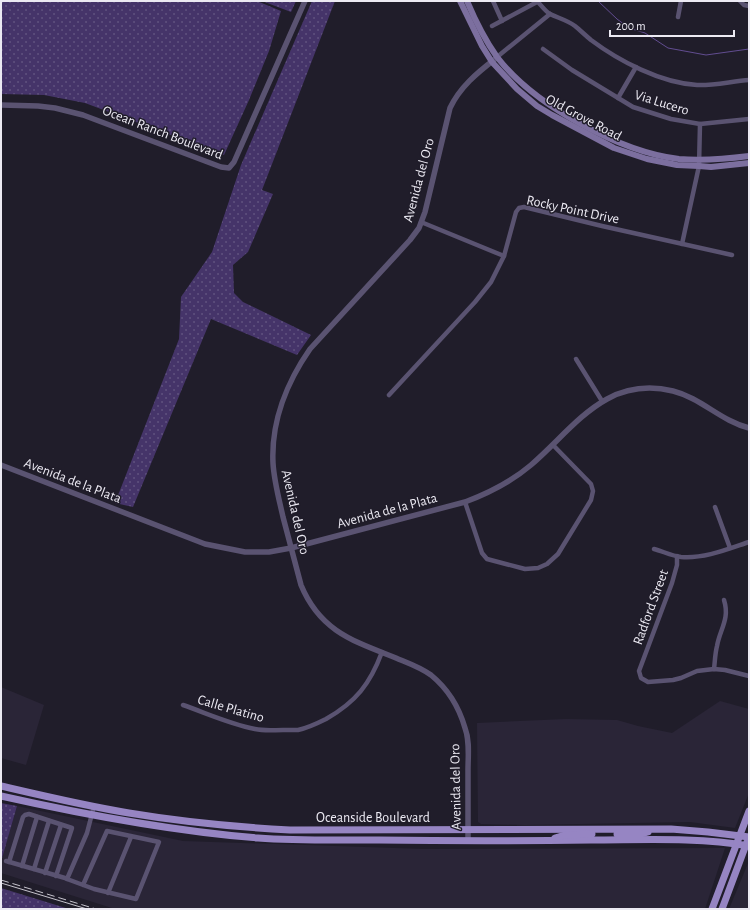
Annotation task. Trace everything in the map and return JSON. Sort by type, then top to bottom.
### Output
[{"type":"main road","name":"Old Grove Road","points":[[460,1],[482,46],[492,62],[517,89],[537,106],[614,148],[647,159],[677,165],[749,156]]},
{"type":"main road","name":"Old Grove Road","points":[[467,1],[474,17],[497,57],[522,84],[536,96],[581,123],[618,142],[650,153],[700,163],[711,167],[749,163]]},
{"type":"main road","name":"Oceanside Boulevard","points":[[1,786],[129,813],[167,819],[264,829],[652,829],[704,832],[749,837]]},
{"type":"main road","name":"Oceanside Boulevard","points":[[1,796],[159,827],[259,838],[298,840],[673,839],[747,846]]},
{"type":"main road","points":[[712,909],[749,812]]},
{"type":"main road","points":[[600,840],[604,835],[641,834],[652,829]]},
{"type":"main road","points":[[547,840],[564,835],[596,834],[601,830]]},
{"type":"main road","points":[[722,909],[747,846],[749,837]]},
{"type":"street","name":"Ocean Ranch Boulevard","points":[[1,105],[55,108],[83,115],[221,167],[229,168],[234,162],[305,1]]},
{"type":"street","points":[[493,1],[502,21]]},
{"type":"street","points":[[492,26],[537,1],[550,14],[575,26],[591,40],[636,67],[677,82],[698,86],[749,80]]},
{"type":"street","points":[[678,17],[681,1]]},
{"type":"street","points":[[740,1],[744,5],[749,6]]},
{"type":"street","points":[[497,57],[550,14]]},
{"type":"street","name":"Via Lucero","points":[[542,49],[572,70],[633,107],[671,119],[700,124],[749,119]]},
{"type":"street","name":"Avenida del Oro","points":[[468,840],[468,745],[466,729],[459,710],[450,695],[430,675],[417,667],[349,639],[336,631],[322,619],[313,608],[301,585],[277,491],[273,461],[274,434],[280,409],[292,377],[298,366],[310,349],[410,240],[419,228],[450,108],[457,94],[466,84],[497,57]]},
{"type":"street","name":"Via Lucero","points":[[618,98],[636,67]]},
{"type":"street","points":[[682,244],[700,163],[700,124]]},
{"type":"street","name":"Rocky Point Drive","points":[[389,396],[475,302],[491,282],[504,256],[516,212],[519,208],[524,207],[732,255]]},
{"type":"street","points":[[421,222],[504,256]]},
{"type":"street","points":[[576,359],[602,402]]},
{"type":"street","name":"Avenida de la Plata","points":[[1,465],[205,544],[244,552],[269,552],[291,548],[465,502],[489,493],[512,480],[530,466],[574,424],[602,402],[619,393],[637,389],[657,388],[669,390],[700,403],[732,422],[749,428]]},
{"type":"street","points":[[465,502],[484,557],[522,568],[538,568],[546,564],[558,554],[591,500],[593,491],[591,484],[553,445]]},
{"type":"street","points":[[715,507],[730,548]]},
{"type":"street","points":[[654,549],[682,557],[702,556],[749,542]]},
{"type":"street","name":"Radford Street","points":[[677,556],[677,565],[672,584],[639,674],[641,678],[648,682],[673,680],[697,671],[714,669]]},
{"type":"street","points":[[724,600],[727,608],[725,623],[717,645],[714,669],[749,676]]},
{"type":"street","name":"Calle Platino","points":[[183,705],[256,729],[298,730],[317,724],[340,711],[353,701],[366,686],[378,664],[382,652]]},
{"type":"street","points":[[67,879],[87,833],[94,806]]},
{"type":"street","points":[[56,876],[72,828],[29,814],[25,815],[8,862],[34,869],[45,873],[56,876],[67,879],[83,885],[108,893],[136,899],[159,842],[107,831],[83,885]]},
{"type":"street","points":[[22,866],[38,817]]},
{"type":"street","points":[[34,869],[49,821]]},
{"type":"street","points":[[45,873],[61,825]]},
{"type":"street","points":[[108,893],[131,837]]},
{"type":"shaded area","points":[[1,1],[257,1],[281,11],[269,51],[224,155],[85,103],[44,95],[1,94]]},
{"type":"shaded area","points":[[262,1],[296,1],[291,12]]},
{"type":"shaded area","points":[[312,1],[335,1],[262,190],[273,194],[248,252],[233,265],[234,293],[243,302],[311,335],[297,355],[211,319],[133,507],[115,503],[179,339],[181,297],[212,252],[241,165]]},
{"type":"shaded area","points":[[1,687],[44,705],[26,765],[1,758]]},
{"type":"shaded area","points":[[720,701],[749,709],[749,793],[735,828],[690,822],[525,825],[481,824],[478,822],[477,723],[566,719],[617,720],[672,733]]},
{"type":"shaded area","points":[[1,803],[17,806],[1,862]]},
{"type":"shaded area","points":[[17,806],[183,841],[424,849],[725,848],[705,909],[115,909],[1,873],[1,862]]},
{"type":"shaded area","points":[[749,861],[749,909],[729,909]]},
{"type":"shaded area","points":[[1,888],[69,909],[1,909]]},
{"type":"waterway","points":[[598,1],[629,28],[645,33],[668,48],[706,55],[749,49]]},
{"type":"tram line","points":[[1,883],[87,909]]},
{"type":"railway","points":[[1,880],[96,909]]}]
